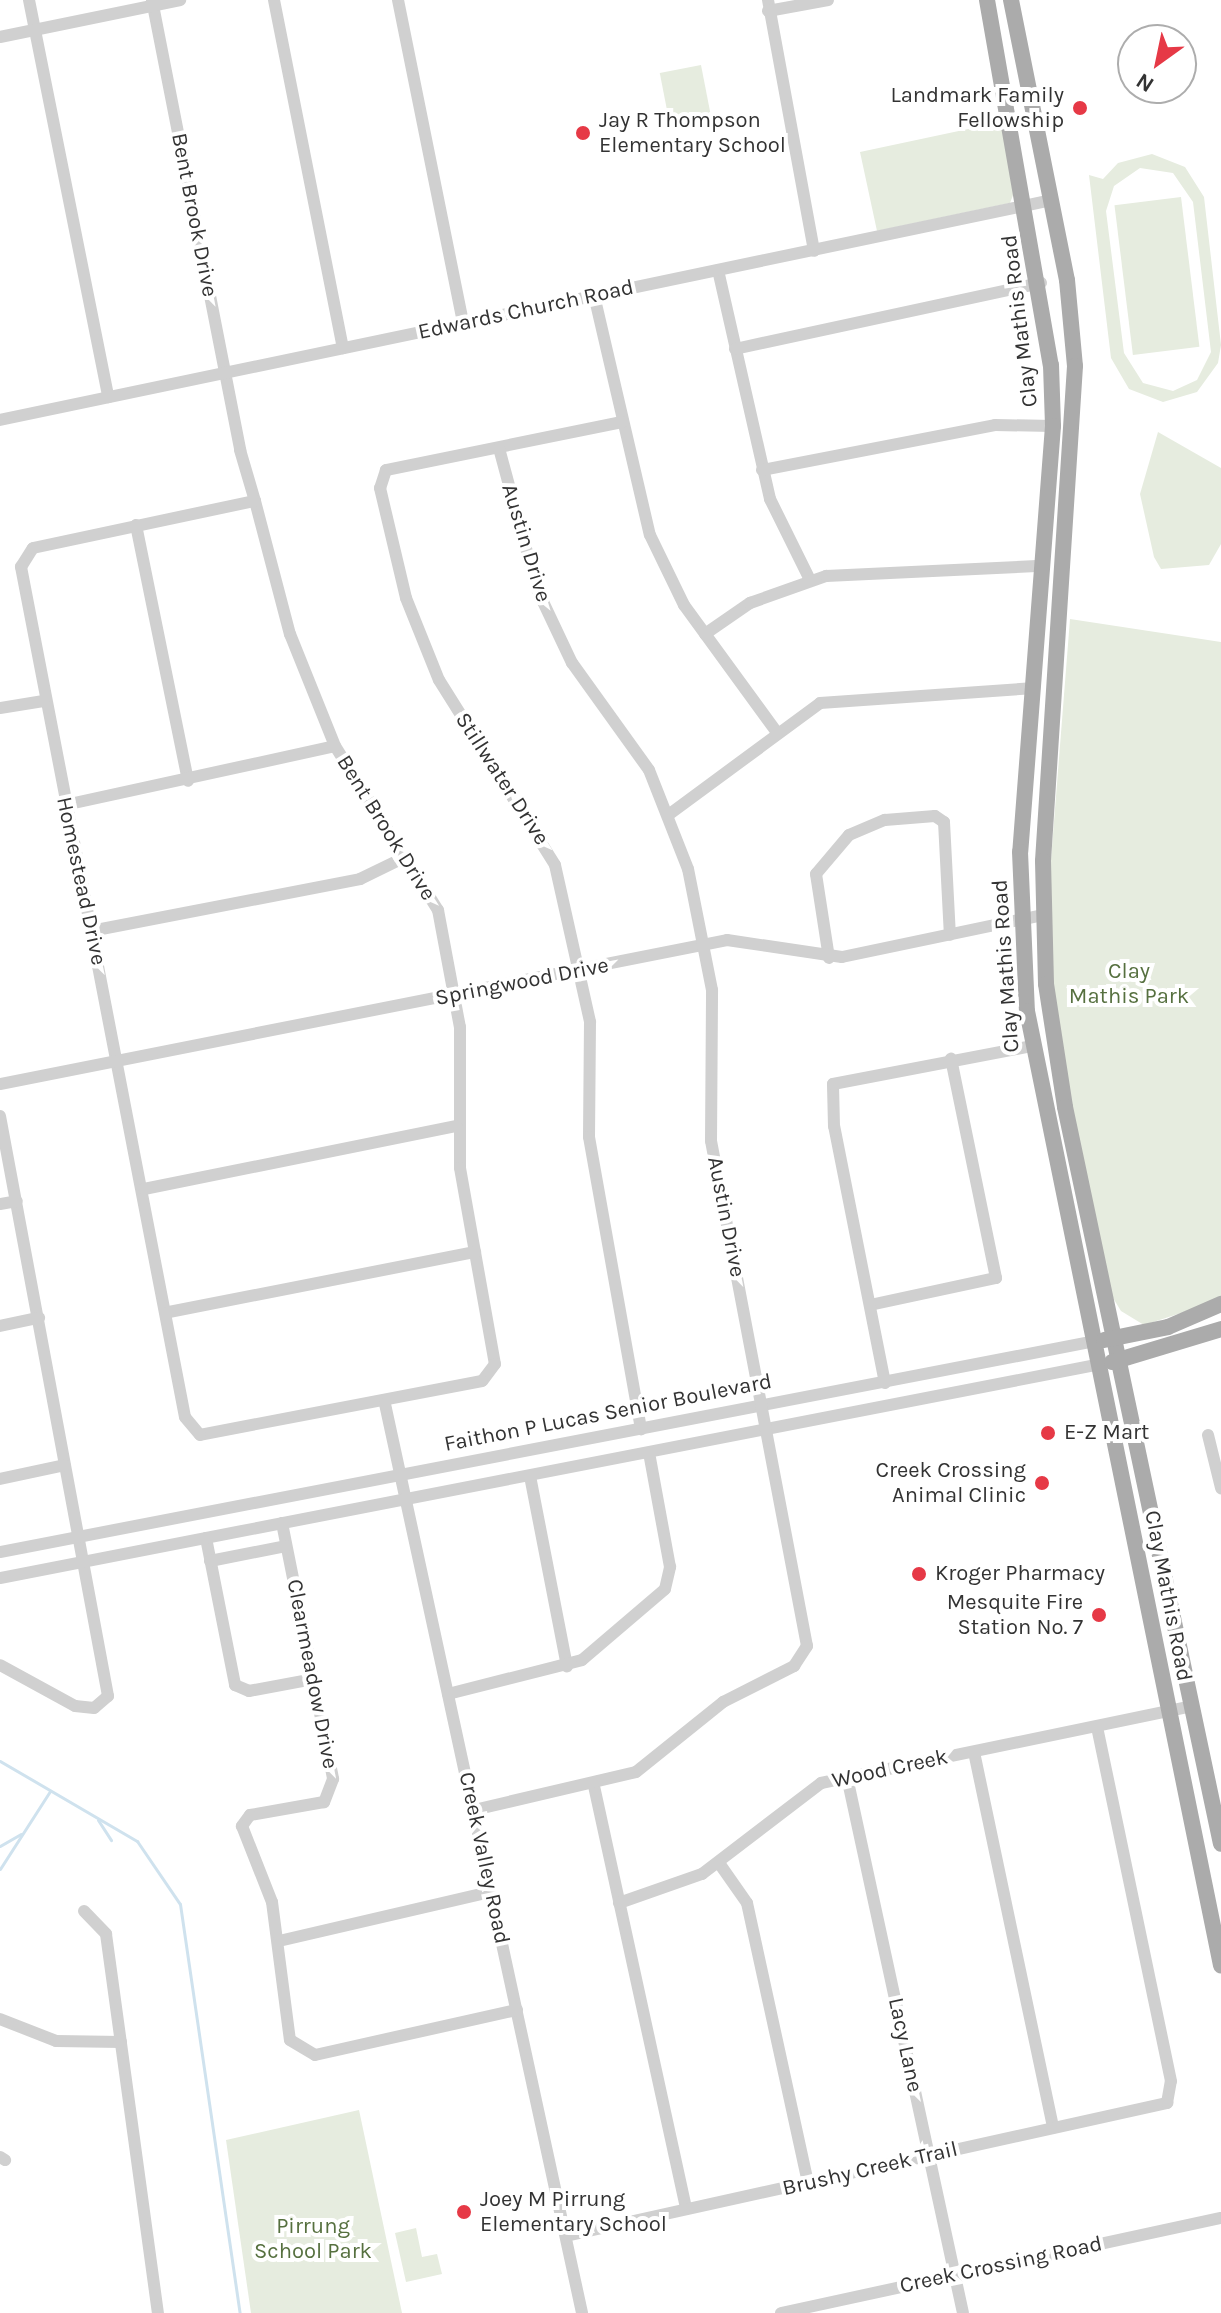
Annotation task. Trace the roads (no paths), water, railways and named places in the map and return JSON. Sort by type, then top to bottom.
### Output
[{"type":"main road","name":"Clay Mathis Road","points":[[987,0],[1041,283],[1053,426],[1034,688],[1022,918],[1032,1046],[1101,1364],[1144,1593],[1221,1965]]},
{"type":"main road","name":"Clay Mathis Road","points":[[1011,0],[1052,200],[1072,323],[1076,428],[1043,915],[1065,1107],[1220,1838]]},
{"type":"main road","name":"Faithon P Lucas Senior Boulevard","points":[[1096,1341],[1115,1338],[1221,1304]]},
{"type":"main road","name":"Faithon P Lucas Senior Boulevard","points":[[1101,1364],[1221,1329]]},
{"type":"main road","points":[[1126,1497],[1148,1493]]},
{"type":"main road","points":[[1144,1593],[1168,1587]]},
{"type":"main road","points":[[1194,1837],[1220,1838]]},
{"type":"street","points":[[29,0],[108,397]]},
{"type":"street","points":[[0,37],[153,3],[180,0]]},
{"type":"street","points":[[274,0],[343,348]]},
{"type":"street","points":[[398,0],[463,323]]},
{"type":"street","points":[[814,251],[768,6],[828,0]]},
{"type":"street","name":"Bent Brook Drive","points":[[153,3],[225,373],[255,501],[306,683],[335,746],[401,859],[438,910],[456,994],[457,1126],[493,1370],[482,1381],[385,1404],[200,1435]]},
{"type":"street","name":"Edwards Church Road","points":[[0,420],[1052,200]]},
{"type":"street","points":[[718,270],[762,470],[810,580]]},
{"type":"street","points":[[735,349],[1041,283]]},
{"type":"street","points":[[594,295],[650,535],[705,634],[775,730]]},
{"type":"street","name":"Stillwater Drive","points":[[622,422],[386,470],[380,488],[406,598],[439,680],[545,841],[581,971],[590,1022],[594,1179],[641,1429]]},
{"type":"street","points":[[762,470],[995,425],[1053,426]]},
{"type":"street","name":"Austin Drive","points":[[474,1810],[594,1786],[636,1772],[723,1702],[804,1655],[766,1429],[711,1141],[714,1017],[703,946],[671,813],[572,663],[537,589],[499,448]]},
{"type":"street","name":"Homestead Drive","points":[[200,1435],[185,1417],[169,1312],[43,701],[21,558],[33,548],[255,501]]},
{"type":"street","points":[[136,525],[188,781]]},
{"type":"street","points":[[705,634],[750,603],[810,580],[856,571],[1042,566]]},
{"type":"street","points":[[671,813],[775,730],[835,700],[1034,688]]},
{"type":"street","points":[[0,708],[43,701]]},
{"type":"street","points":[[65,805],[188,781],[335,746]]},
{"type":"street","points":[[829,958],[816,874],[849,835],[885,820],[935,816],[944,822],[950,935]]},
{"type":"street","points":[[91,931],[360,879],[401,859]]},
{"type":"street","name":"Springwood Drive","points":[[0,1084],[703,946],[752,940],[829,958],[1043,915]]},
{"type":"street","points":[[885,1383],[834,1126],[833,1084],[951,1059],[1032,1046]]},
{"type":"street","points":[[870,1305],[996,1278],[951,1059]]},
{"type":"street","points":[[0,1116],[109,1687],[105,1702],[94,1708],[64,1702],[0,1665]]},
{"type":"street","points":[[144,1189],[457,1126]]},
{"type":"street","points":[[0,1204],[17,1201]]},
{"type":"street","points":[[169,1312],[475,1252]]},
{"type":"street","points":[[0,1326],[39,1318]]},
{"type":"street","name":"Faithon P Lucas Senior Boulevard","points":[[0,1552],[1096,1341]]},
{"type":"street","name":"Faithon P Lucas Senior Boulevard","points":[[0,1578],[1101,1364]]},
{"type":"street","points":[[919,1376],[923,1397]]},
{"type":"street","name":"Creek Valley Road","points":[[385,1404],[582,2313]]},
{"type":"street","points":[[1208,1435],[1221,1488]]},
{"type":"street","points":[[448,1694],[567,1666],[588,1656],[668,1582],[649,1453]]},
{"type":"street","points":[[0,1479],[65,1465]]},
{"type":"street","points":[[530,1476],[567,1666]]},
{"type":"street","name":"Clearmeadow Drive","points":[[282,1523],[313,1679],[331,1794],[317,1805],[250,1815],[242,1826],[268,1889],[279,1941],[289,2035],[302,2053],[517,2010]]},
{"type":"street","points":[[206,1538],[235,1685],[249,1691],[313,1679]]},
{"type":"street","points":[[210,1561],[286,1546]]},
{"type":"street","name":"Wood Creek","points":[[619,1903],[669,1889],[719,1863],[802,1792],[847,1777],[1193,1706]]},
{"type":"street","name":"Brushy Creek Trail","points":[[566,2236],[1053,2128],[1171,2098],[1097,1727]]},
{"type":"street","points":[[974,1752],[1053,2128]]},
{"type":"street","name":"Lacy Lane","points":[[847,1777],[963,2313]]},
{"type":"street","points":[[594,1786],[686,2209]]},
{"type":"street","points":[[719,1863],[747,1903],[808,2183]]},
{"type":"street","points":[[279,1941],[490,1892]]},
{"type":"street","points":[[84,1911],[106,1934],[158,2313]]},
{"type":"street","points":[[0,2019],[56,2041],[121,2042]]},
{"type":"street","name":"Creek Crossing Road","points":[[781,2313],[1221,2218]]},
{"type":"waterway","points":[[0,1761],[137,1841],[180,1904],[240,2313]]},
{"type":"waterway","points":[[0,1869],[50,1791]]},
{"type":"waterway","points":[[98,1820],[111,1840]]},
{"type":"waterway","points":[[0,1846],[21,1834]]},
{"type":"place","name":"Landmark Family Fellowship","points":[[1080,108]]},
{"type":"place","name":"Jay R Thompson Elementary School","points":[[583,133]]},
{"type":"place","name":"E-Z Mart","points":[[1048,1433]]},
{"type":"place","name":"Creek Crossing Animal Clinic","points":[[1042,1483]]},
{"type":"place","name":"Kroger Pharmacy","points":[[919,1574]]},
{"type":"place","name":"Mesquite Fire Station No. 7","points":[[1099,1615]]},
{"type":"place","name":"Joey M Pirrung Elementary School","points":[[464,2212]]},
{"type":"park label","name":"Clay Mathis Park","points":[[1129,984]]},
{"type":"park label","name":"Pirrung School Park","points":[[313,2238]]}]
